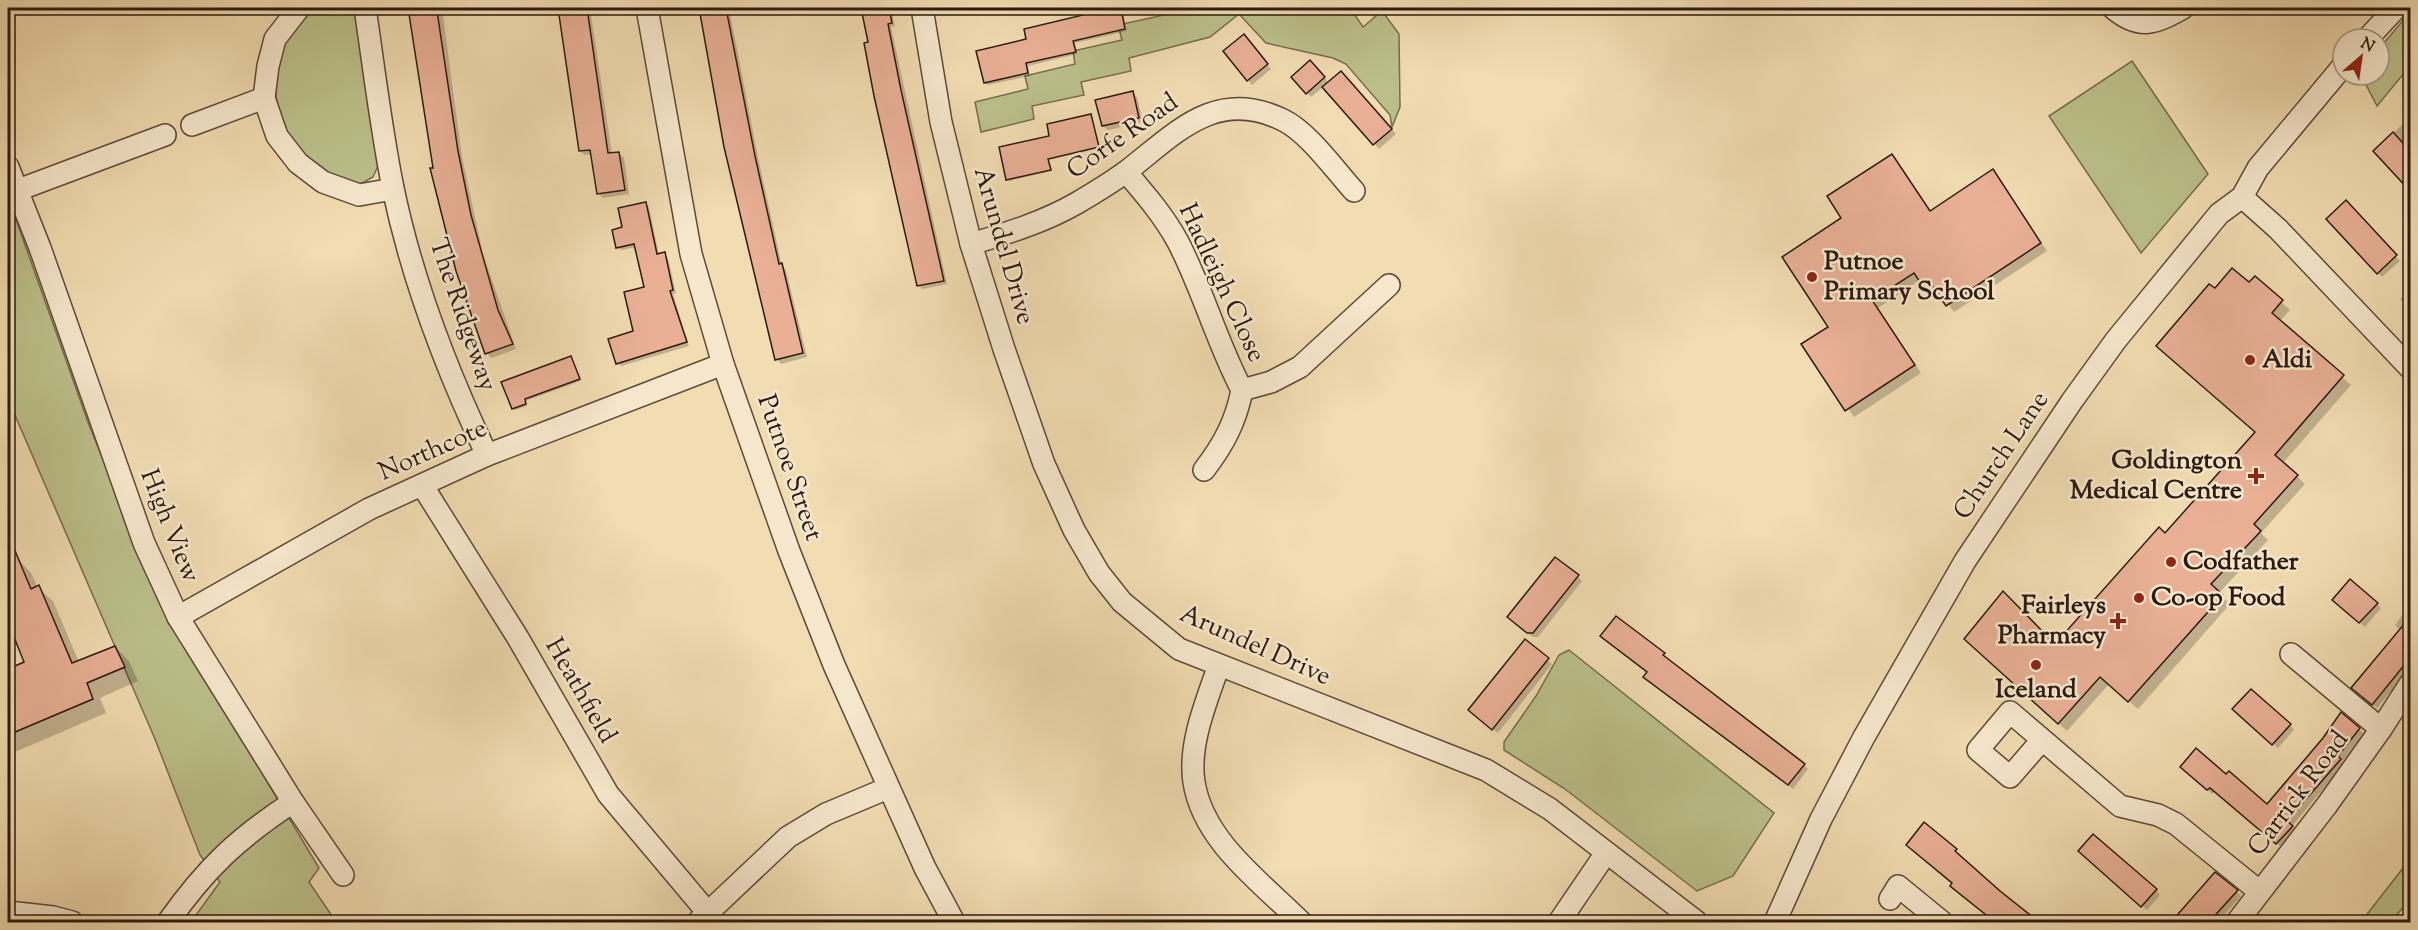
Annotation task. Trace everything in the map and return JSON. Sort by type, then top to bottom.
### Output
[{"type":"street","points":[[299,8],[275,39],[268,66],[264,98],[277,136],[298,163],[323,182],[359,195],[393,189]]},
{"type":"street","name":"The Ridgeway","points":[[364,8],[393,189],[429,313],[463,404],[487,455]]},
{"type":"street","name":"Putnoe Street","points":[[647,8],[691,254],[723,364],[789,551],[834,665],[888,788],[954,922]]},
{"type":"street","name":"Arundel Drive","points":[[922,8],[941,122],[971,244],[1044,464],[1074,530],[1099,573],[1122,602],[1147,625],[1179,649],[1486,770],[1550,809],[1697,922]]},
{"type":"street","points":[[2113,8],[2125,18],[2155,23],[2183,8]]},
{"type":"street","points":[[2375,27],[2385,11]]},
{"type":"street","name":"Church Lane","points":[[1775,922],[1821,819],[1864,736],[1965,561],[2072,400],[2116,340],[2219,214],[2242,197],[2258,168],[2331,80]]},
{"type":"street","points":[[192,125],[264,98]]},
{"type":"street","name":"Corfe Road","points":[[971,244],[1022,230],[1076,203],[1125,172],[1172,133],[1203,114],[1226,109],[1258,110],[1286,121],[1311,143],[1354,191]]},
{"type":"street","points":[[18,190],[165,135]]},
{"type":"street","name":"High View","points":[[8,167],[144,543],[178,617],[293,802],[343,875]]},
{"type":"street","name":"Hadleigh Close","points":[[1125,172],[1153,203],[1177,240],[1228,364],[1242,390],[1237,416],[1221,447],[1204,470]]},
{"type":"street","points":[[2242,197],[2278,229],[2410,368]]},
{"type":"street","name":"Hadleigh Close","points":[[1242,390],[1271,382],[1300,367],[1389,285]]},
{"type":"street","name":"Northcote","points":[[178,617],[369,509],[487,455],[723,364]]},
{"type":"street","name":"Heathfield","points":[[422,485],[518,638],[608,794],[703,918]]},
{"type":"street","name":"Carrick Road","points":[[2291,654],[2381,729]]},
{"type":"street","points":[[1219,665],[1196,746],[1193,780],[1201,811],[1218,838],[1301,922]]},
{"type":"street","name":"Carrick Road","points":[[2236,922],[2381,729],[2410,684]]},
{"type":"street","name":"Carrick Road","points":[[2042,740],[2120,806],[2158,815],[2176,824],[2260,892]]},
{"type":"street","points":[[703,918],[788,837],[825,814],[888,788]]},
{"type":"street","points":[[168,922],[188,893],[221,857],[250,830],[293,802]]},
{"type":"street","points":[[1559,922],[1606,853]]},
{"type":"street","points":[[1890,899],[1898,886],[1941,922]]},
{"type":"street","points":[[8,912],[53,917],[72,922]]},
{"type":"green space","points":[[313,8],[352,8],[361,25],[381,159],[373,177],[357,186],[330,178],[309,163],[292,144],[281,121],[276,97],[276,72],[283,48],[295,26]]},
{"type":"green space","points":[[1196,8],[1257,8],[1260,13],[1268,8],[1350,8],[1363,27],[1382,11],[1399,34],[1400,107],[1392,127],[1390,115],[1346,64],[1333,58],[1266,43],[1239,14],[1210,37],[1129,58],[1131,71],[1081,82],[1084,95],[1032,106],[1034,119],[981,132],[975,102],[1028,89],[1025,76],[1075,64],[1073,51],[1122,40],[1118,25]]},
{"type":"green space","points":[[2410,12],[2410,66],[2377,106],[2367,87],[2391,87],[2391,35]]},
{"type":"green space","points":[[2132,61],[2208,174],[2141,253],[2049,116]]},
{"type":"green space","points":[[8,197],[89,425],[165,612],[319,868],[309,882],[336,922],[191,922],[220,882],[200,855],[155,739],[11,406],[8,407]]},
{"type":"green space","points":[[1569,650],[1774,813],[1733,876],[1697,891],[1565,789],[1504,750],[1504,742],[1536,696],[1559,655]]},
{"type":"green space","points":[[2410,859],[2410,899],[2391,922],[2361,922]]},
{"type":"building","points":[[558,8],[587,8],[608,153],[619,152],[625,190],[597,194],[590,150],[579,151]]},
{"type":"building","points":[[699,8],[726,8],[779,264],[782,263],[803,353],[775,360],[724,147]]},
{"type":"building","points":[[861,8],[889,8],[892,23],[888,24],[901,90],[944,281],[917,286],[874,96],[864,43],[868,42]]},
{"type":"building","points":[[1121,8],[1125,29],[1073,41],[1076,52],[1026,63],[1028,73],[984,83],[976,51],[1026,39],[1024,29],[1083,15],[1082,10]]},
{"type":"building","points":[[437,11],[458,151],[471,215],[498,310],[513,344],[485,354],[456,271],[430,168],[433,168],[409,14]]},
{"type":"building","points":[[1244,34],[1268,64],[1247,81],[1223,51]]},
{"type":"building","points":[[1310,60],[1325,77],[1306,94],[1291,77]]},
{"type":"building","points":[[1341,71],[1392,129],[1373,145],[1322,87]]},
{"type":"building","points":[[1133,91],[1139,118],[1102,126],[1095,100]]},
{"type":"building","points":[[1091,114],[1099,147],[1048,159],[1051,170],[1006,180],[999,147],[1049,136],[1047,124]]},
{"type":"building","points":[[2393,132],[2410,151],[2410,191],[2373,151]]},
{"type":"building","points":[[1892,154],[1930,211],[1993,169],[2041,243],[1946,306],[1931,284],[1924,288],[1914,273],[1872,300],[1915,365],[1845,411],[1801,344],[1828,327],[1782,257],[1841,218],[1827,196]]},
{"type":"building","points":[[2346,200],[2397,255],[2377,274],[2326,219]]},
{"type":"building","points":[[646,202],[657,254],[665,252],[673,290],[670,291],[687,342],[616,364],[608,339],[633,331],[624,292],[644,287],[634,244],[616,248],[612,230],[622,227],[618,208]]},
{"type":"building","points":[[2232,268],[2249,282],[2255,276],[2283,300],[2272,313],[2344,375],[2275,455],[2298,475],[2254,524],[2261,531],[2211,584],[2223,595],[2128,702],[2100,677],[2058,724],[1964,639],[2003,591],[2055,644],[2159,527],[2165,533],[2255,432],[2156,346],[2209,284],[2215,288]]},
{"type":"building","points":[[571,356],[580,379],[525,399],[526,404],[512,409],[501,382]]},
{"type":"building","points":[[8,534],[31,589],[39,585],[72,663],[115,646],[125,667],[87,683],[93,699],[8,735],[8,669],[24,662],[8,622]]},
{"type":"building","points":[[1555,557],[1579,575],[1533,633],[1527,633],[1507,617]]},
{"type":"building","points":[[2350,579],[2378,603],[2359,623],[2332,600]]},
{"type":"building","points":[[1616,616],[1805,764],[1788,785],[1643,677],[1647,672],[1600,636]]},
{"type":"building","points":[[2410,617],[2410,658],[2372,705],[2351,688]]},
{"type":"building","points":[[1525,639],[1549,658],[1492,730],[1468,710]]},
{"type":"building","points":[[2251,689],[2291,724],[2272,745],[2232,709]]},
{"type":"building","points":[[2341,712],[2360,728],[2338,756],[2341,759],[2287,821],[2293,826],[2276,844],[2210,788],[2207,790],[2180,767],[2196,748],[2226,774],[2229,771],[2267,804],[2323,738]]},
{"type":"building","points":[[1924,822],[1957,849],[1955,851],[2000,891],[2039,922],[1995,922],[1950,886],[1952,883],[1906,845]]},
{"type":"building","points":[[2093,834],[2157,889],[2141,907],[2078,851]]},
{"type":"building","points":[[2215,872],[2238,890],[2209,922],[2171,922]]},
{"type":"place","name":"Putnoe Primary School","points":[[1812,277]]},
{"type":"place","name":"Aldi","points":[[2250,360]]},
{"type":"place","name":"Goldington Medical Centre","points":[[2256,476]]},
{"type":"place","name":"Codfather","points":[[2171,562]]},
{"type":"place","name":"Co-op Food","points":[[2139,598]]},
{"type":"place","name":"Fairleys Pharmacy","points":[[2118,621]]},
{"type":"place","name":"Iceland","points":[[2036,665]]}]
